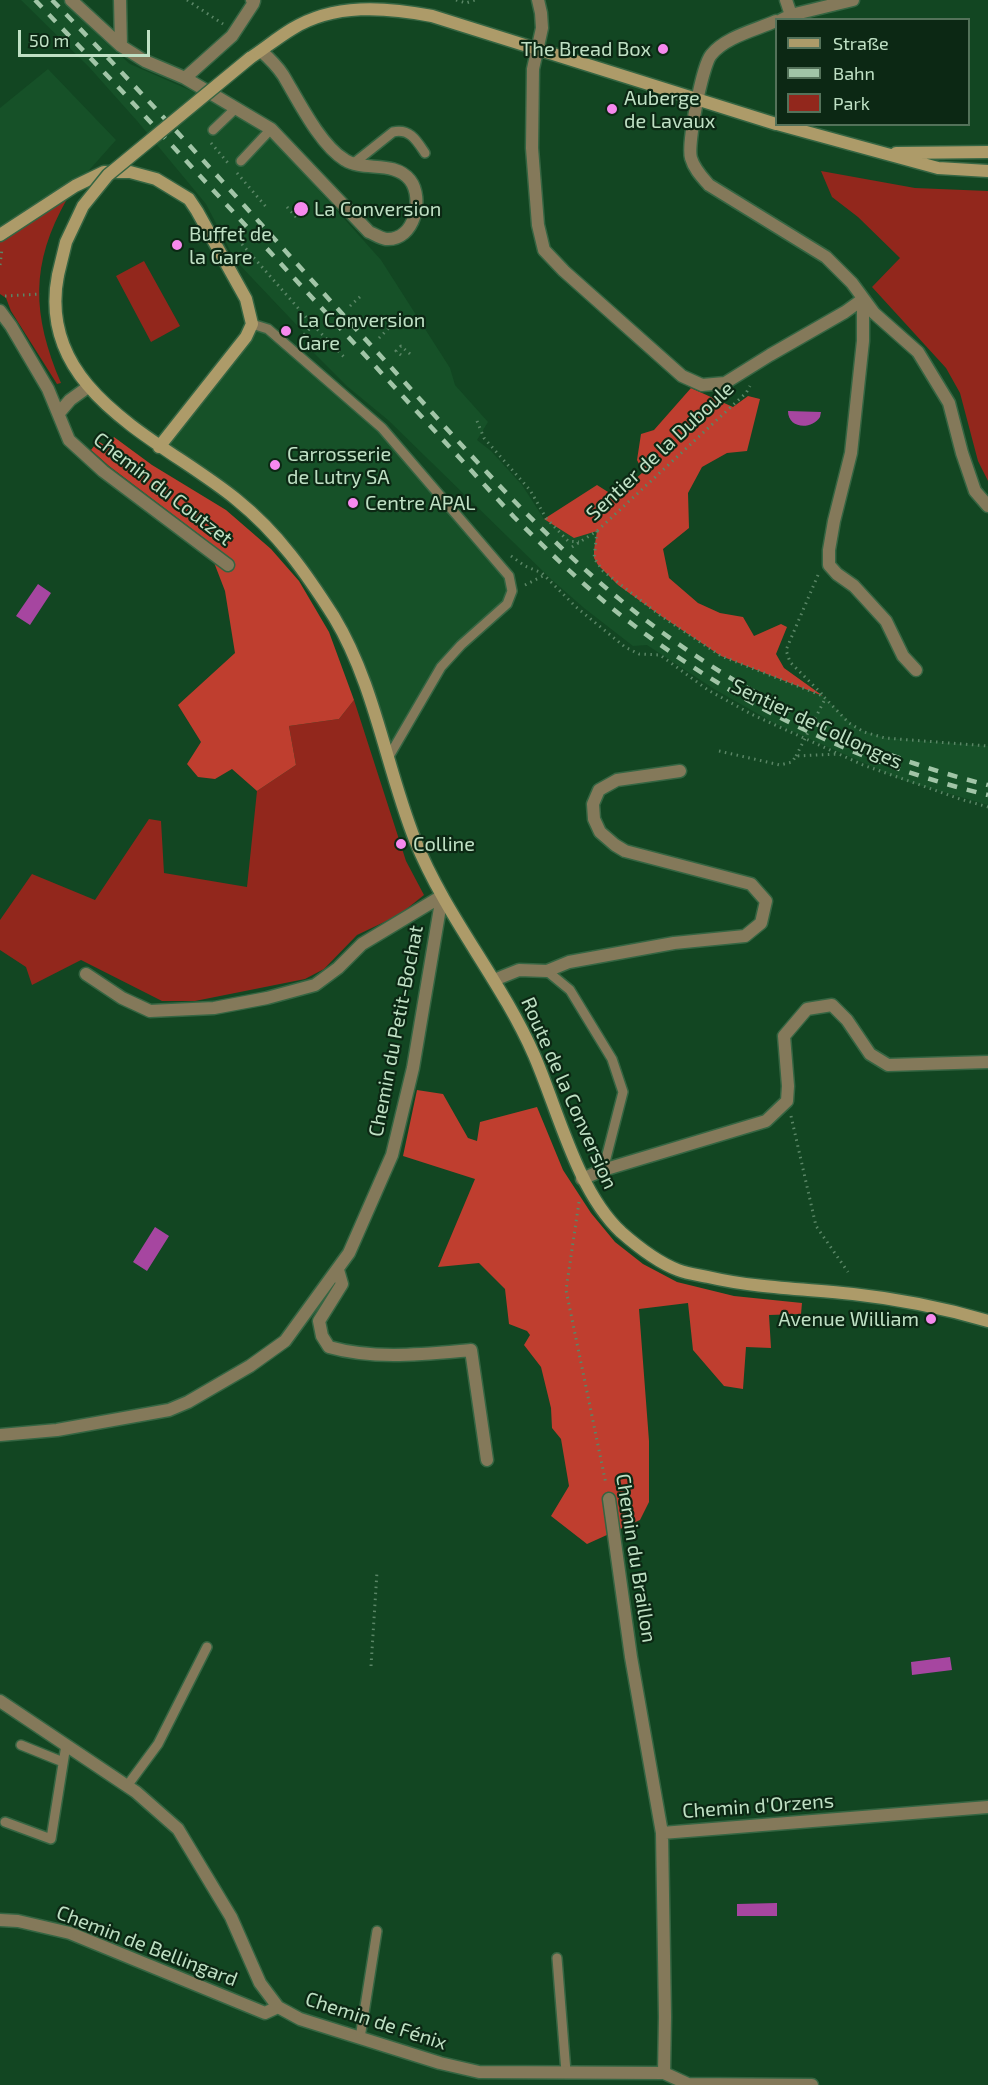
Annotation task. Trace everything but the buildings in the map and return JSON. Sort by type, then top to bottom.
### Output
[{"type":"main road","name":"Route de la Conversion","points":[[775,123],[698,101],[432,15],[401,10],[368,9],[334,12],[294,28],[250,58],[108,175],[83,206],[66,242],[55,292],[58,327],[67,351],[88,387],[105,405],[159,447],[236,499],[284,544],[308,576],[346,640],[364,684],[415,840],[442,896],[522,1029],[546,1082],[582,1179],[598,1205],[618,1229],[644,1251],[680,1271],[734,1283],[901,1301],[947,1309],[988,1321]]},
{"type":"main road","name":"Route de la Conversion","points":[[785,126],[890,154]]},
{"type":"main road","points":[[890,154],[988,152]]},
{"type":"main road","points":[[890,154],[938,168],[988,171]]},
{"type":"main road","points":[[2,238],[75,186],[104,172],[130,172],[156,179],[189,199],[246,299],[252,324],[246,337],[159,447]]},
{"type":"street","points":[[71,0],[121,46],[145,61],[185,78],[271,129],[369,232],[384,239],[401,234],[414,220],[417,189],[400,172],[348,162],[329,147],[281,73],[261,51]]},
{"type":"street","points":[[120,0],[121,46]]},
{"type":"street","points":[[185,78],[235,32],[253,4],[252,0]]},
{"type":"street","points":[[538,0],[542,13],[542,28],[532,69],[532,148],[538,225],[544,249],[564,271],[682,376],[702,385],[725,383],[863,299]]},
{"type":"street","points":[[786,0],[786,17],[853,0]]},
{"type":"street","points":[[775,22],[723,44],[710,56],[702,78],[689,143],[692,161],[697,172],[709,185],[826,257],[852,283],[874,314],[918,352],[949,403],[975,491],[988,506]]},
{"type":"street","points":[[863,299],[863,341],[851,453],[829,550],[829,565],[854,586],[886,621],[903,656],[916,670]]},
{"type":"street","name":"Chemin du Coutzet","points":[[0,311],[48,389],[69,440],[103,471],[228,565]]},
{"type":"street","points":[[59,413],[70,400],[88,387]]},
{"type":"street","points":[[494,980],[519,970],[547,971],[569,962],[674,943],[745,936],[761,923],[766,901],[751,884],[625,851],[606,838],[596,826],[592,812],[599,790],[617,780],[680,771]]},
{"type":"street","points":[[86,974],[122,998],[150,1011],[214,1008],[267,998],[315,985],[338,968],[362,944],[442,896]]},
{"type":"street","name":"Chemin du Petit-Bochat","points":[[0,1435],[80,1426],[169,1410],[188,1402],[250,1366],[285,1341],[349,1253],[392,1155],[413,1068],[442,896]]},
{"type":"street","points":[[582,1179],[603,1170],[765,1121],[787,1101],[784,1036],[807,1009],[832,1005],[847,1020],[870,1054],[888,1065],[988,1062]]},
{"type":"street","points":[[338,1270],[342,1284],[319,1321],[322,1336],[329,1347],[374,1354],[471,1350],[487,1460]]},
{"type":"street","name":"Chemin du Braillon","points":[[609,1499],[631,1657],[662,1833]]},
{"type":"street","name":"Chemin de Fénix","points":[[0,1701],[127,1786],[178,1829],[231,1917],[261,1983],[278,2007],[300,2019],[440,2063],[479,2072],[664,2073],[688,2084],[812,2085]]},
{"type":"street","name":"Chemin d'Orzens","points":[[664,2073],[662,1833],[988,1807]]},
{"type":"street","name":"Chemin de Bellingard","points":[[0,1920],[18,1921],[70,1933],[265,2013],[278,2007]]},
{"type":"lane","points":[[213,130],[235,109]]},
{"type":"lane","points":[[241,161],[271,129]]},
{"type":"lane","points":[[354,164],[393,132],[400,130],[412,135],[425,153]]},
{"type":"lane","points":[[252,324],[268,329],[382,428],[509,576],[512,591],[507,604],[461,645],[441,667],[388,758]]},
{"type":"lane","points":[[547,971],[570,990],[612,1059],[623,1092],[603,1170]]},
{"type":"lane","points":[[127,1786],[158,1744],[207,1647]]},
{"type":"lane","points":[[21,1745],[63,1762]]},
{"type":"lane","points":[[5,1822],[51,1839],[66,1745]]},
{"type":"lane","points":[[360,2038],[378,1931]]},
{"type":"lane","points":[[557,1958],[566,2072]]},
{"type":"path","points":[[187,0],[235,32]]},
{"type":"path","points":[[456,0],[466,3],[475,0]]},
{"type":"path","points":[[216,150],[267,208]]},
{"type":"path","points":[[287,207],[297,218]]},
{"type":"path","points":[[226,226],[313,325],[344,357],[347,356]]},
{"type":"path","points":[[0,265],[2,238]]},
{"type":"path","points":[[0,297],[41,294]]},
{"type":"path","points":[[350,306],[362,295]]},
{"type":"path","points":[[291,350],[313,325]]},
{"type":"path","points":[[379,338],[390,327]]},
{"type":"path","points":[[401,355],[396,351],[401,346],[410,354]]},
{"type":"path","name":"Sentier de la Duboule","points":[[572,548],[597,531],[746,393],[751,385]]},
{"type":"path","points":[[477,421],[484,438],[530,490],[546,518],[558,532],[568,541],[581,542]]},
{"type":"path","points":[[597,531],[594,558],[598,566],[618,585],[721,656],[824,698]]},
{"type":"path","points":[[829,550],[786,650],[790,662],[857,729],[885,738],[988,747]]},
{"type":"path","name":"Sentier de Collonges","points":[[503,552],[525,566],[542,573],[576,607],[625,647],[639,654],[660,655],[708,690],[751,714],[863,765],[910,783],[988,807]]},
{"type":"path","points":[[523,586],[543,576]]},
{"type":"path","points":[[719,751],[780,765],[792,762],[824,698]]},
{"type":"path","points":[[796,756],[840,754]]},
{"type":"path","points":[[787,1101],[816,1226],[848,1272]]},
{"type":"path","name":"Chemin du Braillon","points":[[580,1194],[566,1290],[609,1499]]},
{"type":"path","points":[[370,1666],[377,1572]]},
{"type":"shaded area","points":[[21,0],[63,0],[130,64],[217,102],[272,138],[381,260],[450,368],[455,385],[488,422],[477,440],[491,451],[522,485],[544,519],[597,531],[594,558],[603,571],[618,585],[721,656],[823,696],[857,729],[885,738],[988,746],[988,805],[902,780],[774,723],[714,689],[647,645],[633,646],[584,608],[552,580],[388,420],[348,387],[305,344],[308,337],[235,260],[206,204],[89,67]]},
{"type":"shaded area","points":[[48,69],[116,140],[75,186],[0,234],[0,108]]},
{"type":"shaded area","name":"Centre APAL","points":[[252,324],[268,329],[360,409],[509,576],[507,604],[441,667],[388,758],[341,629],[284,544],[159,447]]},
{"type":"shaded area","points":[[691,388],[733,407],[748,396],[760,399],[747,451],[727,453],[702,467],[688,493],[689,528],[663,549],[669,578],[698,603],[720,613],[743,617],[754,636],[781,624],[787,627],[776,654],[784,668],[823,696],[721,656],[618,585],[598,565],[594,558],[597,531],[574,538],[544,519],[597,485],[616,497],[643,472],[637,460],[641,434],[654,430]]},
{"type":"shaded area","points":[[788,411],[821,412],[820,417],[812,424],[801,426],[792,421]]},
{"type":"shaded area","points":[[114,437],[152,465],[226,510],[271,549],[299,581],[329,632],[354,700],[339,719],[289,726],[296,765],[257,791],[232,769],[215,779],[198,777],[187,764],[201,742],[178,705],[235,653],[225,591],[205,539],[91,450],[98,441],[107,447]]},
{"type":"shaded area","points":[[38,584],[51,593],[30,625],[16,616]]},
{"type":"shaded area","points":[[417,1090],[443,1094],[468,1138],[477,1141],[480,1122],[537,1107],[563,1170],[591,1213],[615,1242],[643,1264],[677,1282],[734,1296],[802,1303],[801,1314],[769,1315],[771,1348],[746,1347],[743,1389],[724,1386],[693,1350],[688,1303],[639,1309],[649,1441],[649,1502],[640,1520],[587,1544],[551,1516],[569,1486],[561,1439],[552,1428],[551,1408],[541,1367],[524,1345],[530,1335],[527,1331],[509,1324],[505,1289],[479,1263],[438,1267],[475,1179],[403,1156]]},
{"type":"shaded area","points":[[155,1227],[169,1236],[147,1271],[133,1262]]},
{"type":"shaded area","points":[[950,1657],[952,1670],[912,1675],[911,1662]]},
{"type":"shaded area","points":[[777,1903],[777,1916],[737,1916],[737,1904]]},
{"type":"green space","points":[[821,171],[915,188],[988,191],[988,481],[978,461],[960,393],[946,368],[872,287],[900,258],[858,217],[832,197]]},
{"type":"green space","points":[[67,199],[46,246],[39,290],[44,335],[61,383],[57,384],[11,311],[6,298],[0,294],[0,240]]},
{"type":"green space","points":[[144,261],[180,326],[151,342],[116,276]]},
{"type":"green space","points":[[354,700],[406,861],[424,895],[399,915],[357,935],[324,969],[305,979],[195,1001],[162,1001],[81,960],[32,985],[26,967],[0,950],[0,920],[32,874],[95,900],[149,819],[161,821],[164,873],[247,887],[257,791],[296,765],[289,726],[339,719]]},
{"type":"railway","points":[[35,0],[120,89],[514,517],[604,602],[659,644],[703,673],[793,724],[889,765],[938,782],[988,795]]},
{"type":"railway","points":[[52,0],[176,131],[526,514],[623,602],[706,663],[795,714],[890,755],[988,785]]},
{"type":"place","name":"The Bread Box","points":[[663,49]]},
{"type":"place","name":"Auberge de Lavaux","points":[[612,109]]},
{"type":"place","name":"La Conversion","points":[[301,209]]},
{"type":"place","name":"Buffet de la Gare","points":[[177,245]]},
{"type":"place","name":"La Conversion Gare","points":[[286,331]]},
{"type":"place","name":"Carrosserie de Lutry SA","points":[[275,465]]},
{"type":"place","name":"Centre APAL","points":[[353,503]]},
{"type":"place","name":"Colline","points":[[401,844]]},
{"type":"place","name":"Avenue William","points":[[931,1319]]}]
